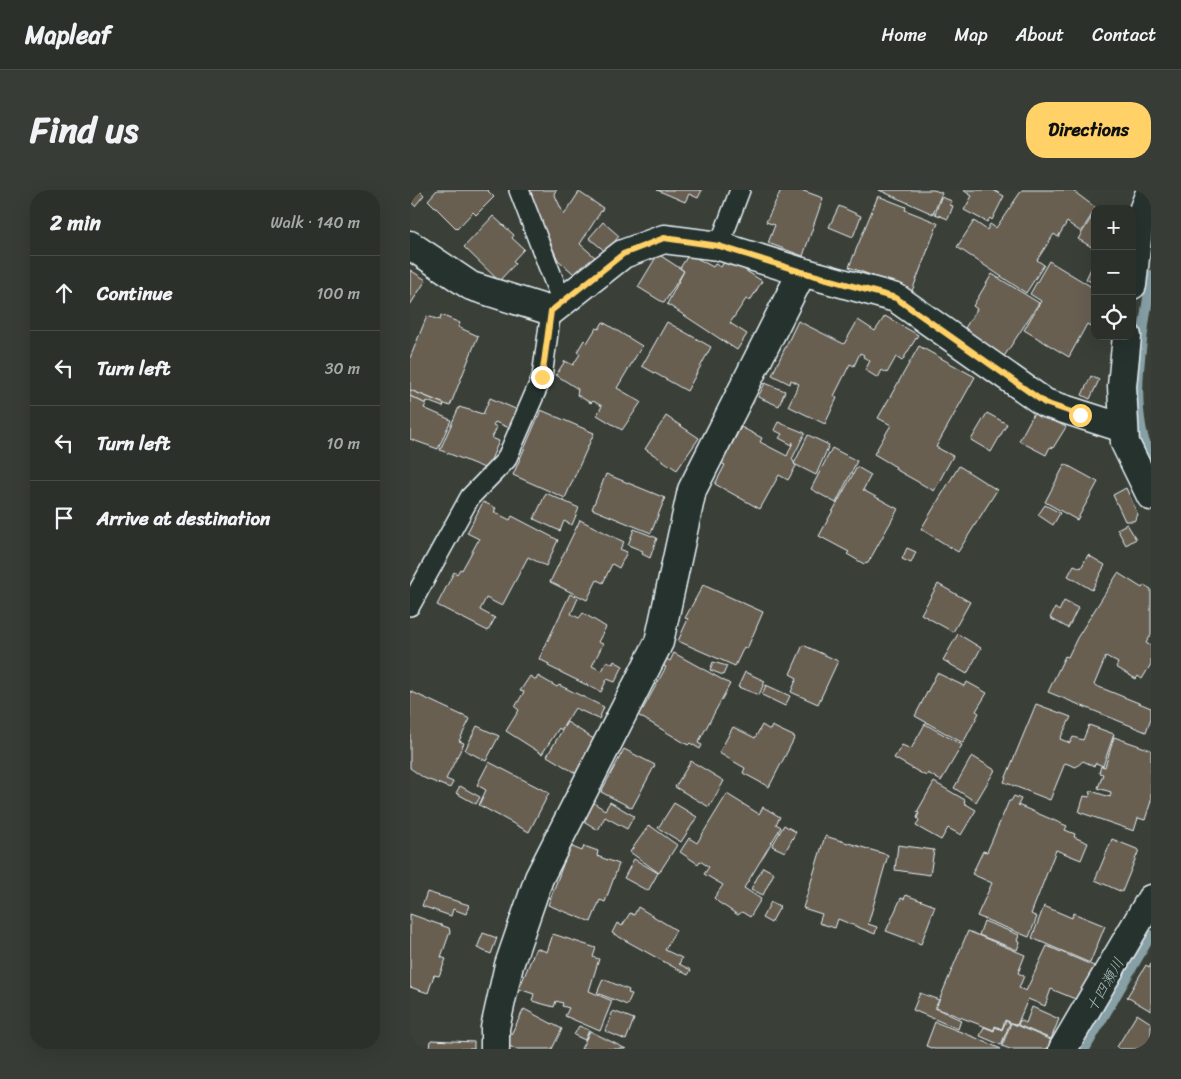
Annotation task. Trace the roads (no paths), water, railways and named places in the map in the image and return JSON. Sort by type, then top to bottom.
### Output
[{"type":"street","points":[[1136,250],[1139,221],[1151,190]]},
{"type":"street","points":[[410,245],[471,286],[556,307],[623,254],[664,238],[719,246],[802,272],[896,298],[1045,403],[1123,428]]},
{"type":"street","points":[[495,1049],[495,1028],[509,965],[540,878],[659,642],[692,490],[802,272]]},
{"type":"street","points":[[1127,340],[1122,386],[1125,443],[1151,496]]},
{"type":"street","points":[[1063,1049],[1151,899]]},
{"type":"lane","points":[[410,606],[470,497],[506,460],[542,377],[556,307],[519,190]]},
{"type":"lane","points":[[719,246],[740,190]]},
{"type":"waterway","name":"十四瀬川","points":[[1151,275],[1141,345],[1138,392],[1139,415],[1151,460]]},
{"type":"waterway","name":"十四瀬川","points":[[1085,1049],[1151,935]]}]
